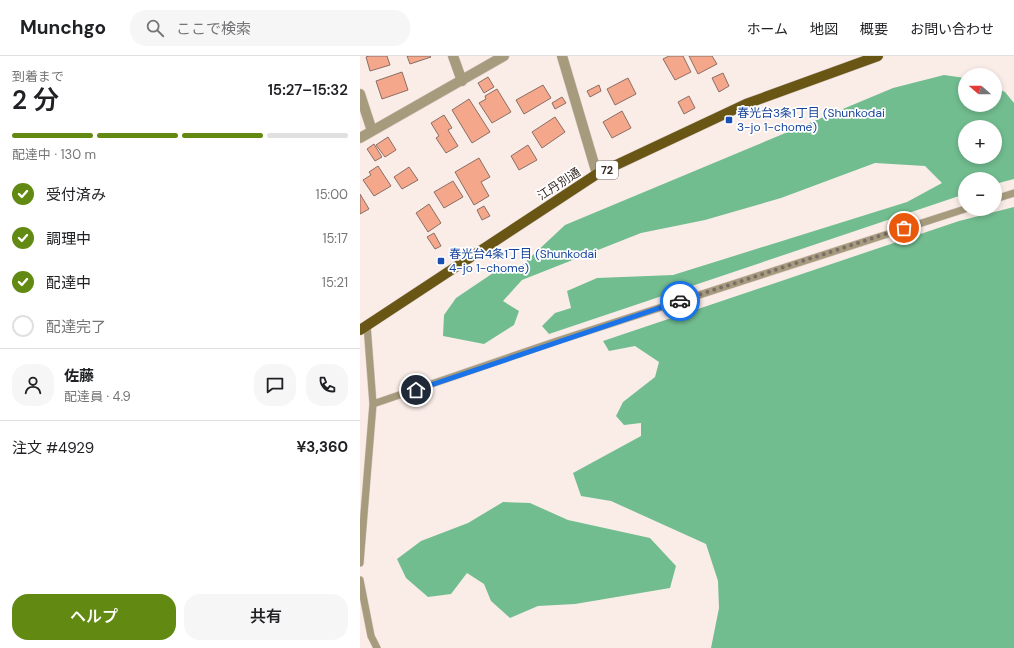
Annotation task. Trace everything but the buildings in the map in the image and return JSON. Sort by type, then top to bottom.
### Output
[{"type":"main road","name":"江丹別通","points":[[363,327],[597,174],[746,104],[878,56]]},
{"type":"street","points":[[453,56],[462,81]]},
{"type":"street","points":[[360,138],[504,56]]},
{"type":"street","points":[[562,56],[597,174]]},
{"type":"street","points":[[360,94],[372,131]]},
{"type":"lane","points":[[1002,197],[1014,193]]},
{"type":"lane","points":[[373,404],[557,341],[958,211]]},
{"type":"lane","points":[[360,563],[362,491],[373,404],[363,327]]},
{"type":"lane","points":[[360,580],[371,636],[377,648]]},
{"type":"green space","points":[[944,75],[958,77],[958,112],[1002,112],[1002,90],[1014,103],[1014,179],[1002,182],[1002,172],[958,172],[958,196],[549,334],[542,326],[555,313],[571,308],[567,291],[597,278],[673,275],[907,202],[942,183],[925,166],[875,163],[781,198],[705,220],[641,233],[522,280],[503,301],[519,311],[514,325],[484,344],[443,336],[444,315],[456,298],[502,267],[518,269],[565,225],[893,88]]},
{"type":"green space","points":[[1014,207],[1014,648],[711,648],[719,608],[718,581],[706,544],[611,501],[581,496],[573,473],[641,436],[641,423],[624,425],[616,416],[623,402],[655,377],[659,362],[635,346],[609,351],[603,341],[959,221],[979,216],[1002,216],[1002,210]]},
{"type":"green space","points":[[503,502],[530,503],[568,520],[650,538],[676,566],[670,588],[575,604],[538,606],[510,618],[491,601],[484,584],[467,573],[451,594],[428,597],[406,578],[397,559],[421,541],[468,523]]},
{"type":"way so far","points":[[680,301],[904,228]]},
{"type":"place","name":"春光台3条1丁目 (Shunkodai 3-jo 1-chome)","points":[[729,120]]},
{"type":"place","name":"春光台4条1丁目 (Shunkodai 4-jo 1-chome)","points":[[441,261]]},
{"type":"route","points":[[416,390],[557,341],[680,301]]}]
